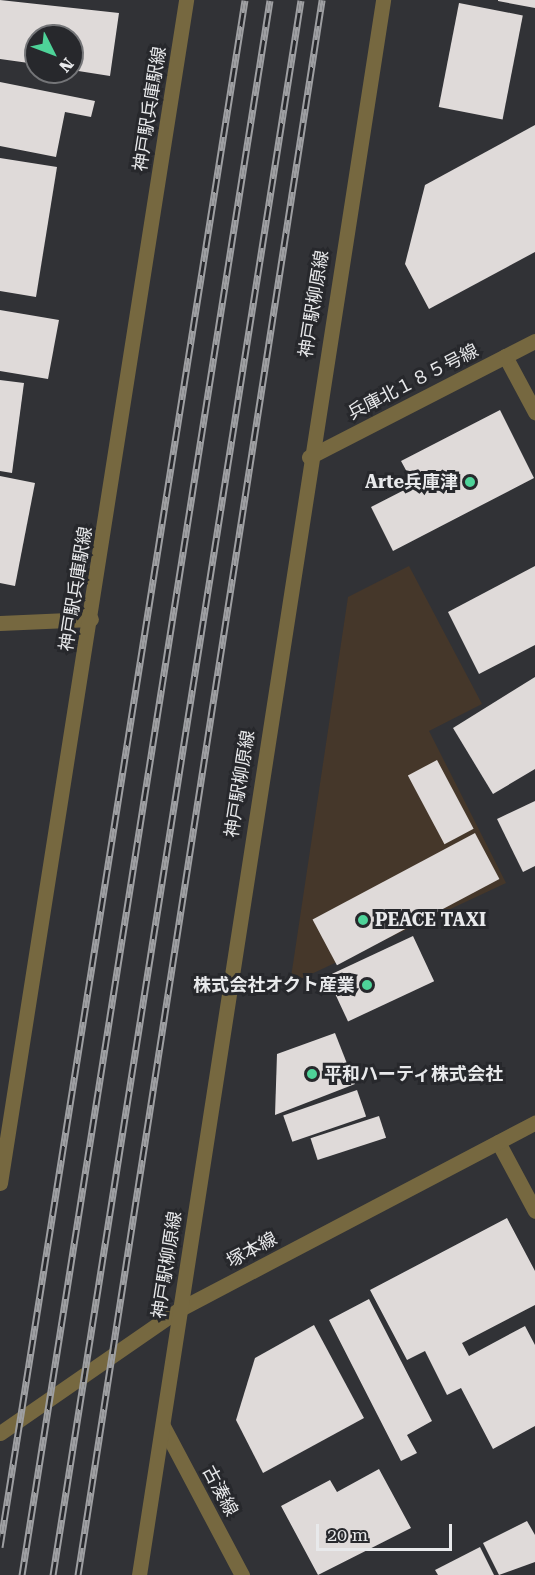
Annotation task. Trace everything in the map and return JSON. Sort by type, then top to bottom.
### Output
[{"type":"street","name":"神戸駅兵庫駅線","points":[[0,1184],[91,619],[186,0]]},
{"type":"street","name":"神戸駅柳原線","points":[[139,1575],[309,457],[383,0]]},
{"type":"street","name":"兵庫北１８５号線","points":[[309,457],[535,341]]},
{"type":"street","points":[[505,356],[535,412]]},
{"type":"street","points":[[0,623],[91,619]]},
{"type":"street","name":"塚本線","points":[[0,1433],[180,1310],[535,1123]]},
{"type":"street","points":[[498,1142],[535,1211]]},
{"type":"street","name":"古湊線","points":[[163,1426],[242,1575]]},
{"type":"shaded area","points":[[409,566],[482,704],[429,731],[506,883],[290,984],[348,597]]},
{"type":"building","points":[[0,0],[119,13],[110,76],[84,72],[84,24],[24,24],[24,62],[0,59]]},
{"type":"building","points":[[535,0],[535,8],[498,1]]},
{"type":"building","points":[[459,3],[523,15],[503,119],[439,107]]},
{"type":"building","points":[[0,82],[95,101],[91,117],[65,112],[56,157],[0,146]]},
{"type":"building","points":[[535,125],[535,252],[429,309],[405,264],[425,185]]},
{"type":"building","points":[[0,158],[57,167],[36,297],[0,291]]},
{"type":"building","points":[[0,310],[59,320],[48,379],[0,371]]},
{"type":"building","points":[[0,380],[24,383],[12,473],[0,471]]},
{"type":"building","name":"Arte兵庫津","points":[[500,410],[534,478],[393,551],[371,507],[414,485],[401,461]]},
{"type":"building","points":[[0,476],[35,483],[15,586],[0,583]]},
{"type":"building","points":[[535,566],[535,645],[479,674],[448,612]]},
{"type":"building","points":[[535,677],[535,769],[493,794],[453,728]]},
{"type":"building","points":[[437,760],[474,829],[444,844],[408,775]]},
{"type":"building","points":[[535,801],[535,866],[523,872],[497,819]]},
{"type":"building","points":[[475,833],[499,879],[337,965],[313,919]]},
{"type":"building","points":[[413,936],[434,981],[348,1021],[327,976]]},
{"type":"building","points":[[335,1033],[355,1084],[275,1115],[277,1054]]},
{"type":"building","points":[[357,1090],[366,1116],[292,1142],[283,1115]]},
{"type":"building","points":[[379,1116],[386,1138],[318,1160],[311,1138]]},
{"type":"building","points":[[507,1218],[535,1271],[535,1305],[462,1343],[469,1356],[525,1326],[535,1345],[535,1426],[493,1449],[461,1388],[447,1395],[425,1351],[407,1360],[370,1290]]},
{"type":"building","points":[[369,1299],[432,1421],[407,1435],[417,1453],[401,1461],[329,1320]]},
{"type":"building","points":[[314,1325],[364,1418],[263,1473],[236,1420],[255,1358]]},
{"type":"building","points":[[379,1469],[411,1528],[318,1575],[281,1506],[330,1480],[337,1492]]},
{"type":"building","points":[[527,1521],[535,1535],[535,1562],[499,1575],[483,1543]]},
{"type":"building","points":[[480,1547],[494,1575],[438,1575],[435,1570]]},
{"type":"railway","points":[[0,1547],[245,0]]},
{"type":"railway","points":[[22,1575],[270,0]]},
{"type":"railway","points":[[53,1575],[301,0]]},
{"type":"railway","points":[[78,1575],[322,0]]},
{"type":"place","name":"Arte兵庫津","points":[[470,482]]},
{"type":"place","name":"PEACE TAXI","points":[[363,920]]},
{"type":"place","name":"株式会社オクト産業","points":[[367,985]]},
{"type":"place","name":"平和ハーティ株式会社","points":[[312,1074]]}]
